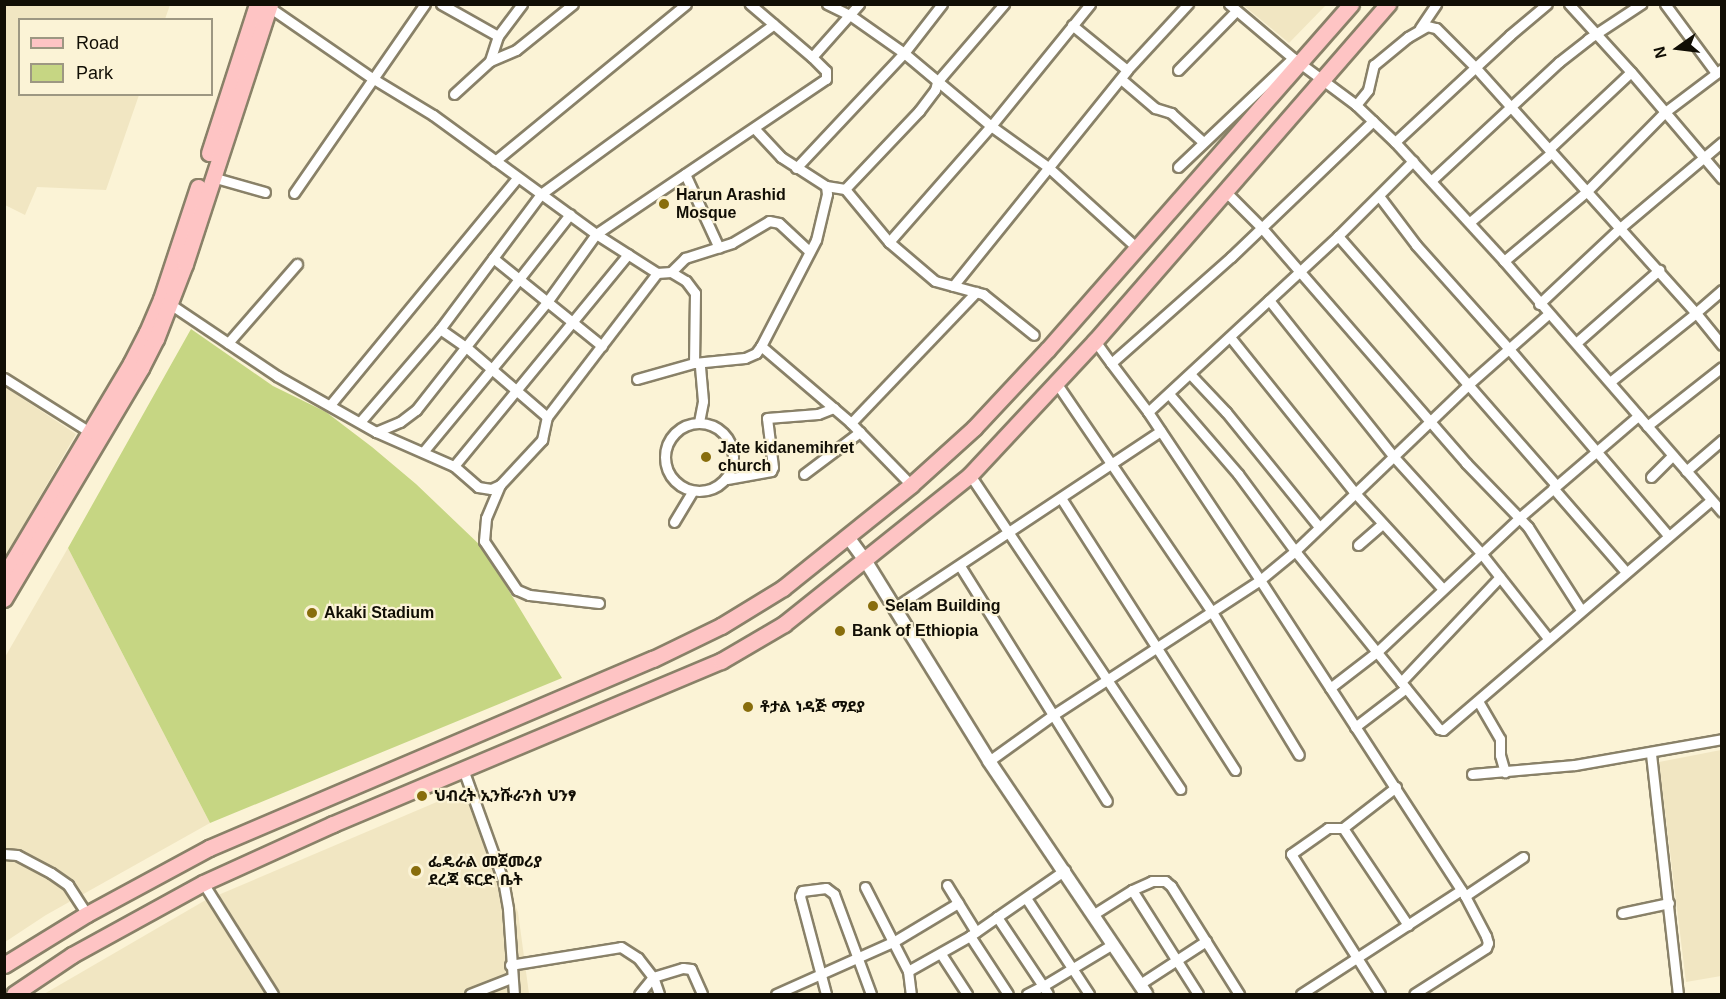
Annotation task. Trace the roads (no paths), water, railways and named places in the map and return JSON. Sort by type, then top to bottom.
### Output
[{"type":"main road","points":[[4,965],[87,914],[209,848],[652,658],[721,626],[783,588],[911,485],[974,428],[1048,349],[1137,248],[1296,60],[1351,4]]},
{"type":"main road","points":[[14,994],[72,955],[203,883],[463,770],[721,662],[784,624],[970,475],[1057,384],[1388,4]]},
{"type":"main road","points":[[4,576],[141,368],[170,304],[265,5]]},
{"type":"main road","points":[[4,599],[95,436],[161,298],[265,5]]},
{"type":"street","points":[[294,194],[424,4]]},
{"type":"street","points":[[441,4],[498,36]]},
{"type":"street","points":[[490,61],[498,36],[522,4]]},
{"type":"street","points":[[454,94],[490,61],[516,50],[573,4]]},
{"type":"street","points":[[495,161],[686,4]]},
{"type":"street","points":[[423,452],[547,302],[596,234],[826,79],[828,76],[826,71],[812,57],[750,4]]},
{"type":"street","points":[[812,57],[860,4]]},
{"type":"street","points":[[796,168],[904,53],[942,4]]},
{"type":"street","points":[[845,189],[919,111],[935,90],[937,82],[1004,4]]},
{"type":"street","points":[[889,242],[991,126],[1090,4]]},
{"type":"street","points":[[953,286],[1127,70],[1188,4]]},
{"type":"street","points":[[1356,105],[1368,90],[1374,65],[1420,28],[1436,4]]},
{"type":"street","points":[[1395,142],[1547,4]]},
{"type":"street","points":[[1569,4],[1598,33],[1722,179]]},
{"type":"street","points":[[1432,180],[1559,62],[1641,4]]},
{"type":"street","points":[[1504,261],[1586,192],[1665,112],[1719,71],[1665,4]]},
{"type":"street","points":[[265,5],[372,78],[433,115],[596,234],[657,273],[671,272],[686,281],[695,293],[697,363],[703,401],[699,422]]},
{"type":"street","points":[[827,5],[850,15],[904,53],[991,126],[1048,167],[1137,248]]},
{"type":"street","points":[[1169,394],[1238,474],[1295,551],[1378,651],[1403,685],[1443,730],[1668,535],[1718,505],[1672,456],[1432,180],[1356,105],[1232,8],[1178,70]]},
{"type":"street","points":[[360,422],[440,329],[541,194],[774,24]]},
{"type":"street","points":[[1072,25],[1127,70]]},
{"type":"street","points":[[1420,28],[1426,26],[1436,28],[1475,67],[1659,270],[1722,345]]},
{"type":"street","points":[[1178,167],[1296,60]]},
{"type":"street","points":[[1470,222],[1550,151],[1631,72]]},
{"type":"street","points":[[1121,80],[1155,108],[1171,113],[1203,142]]},
{"type":"street","points":[[1112,363],[1373,121]]},
{"type":"street","points":[[754,128],[781,157],[796,168],[826,186],[845,189],[889,242],[935,282],[976,292],[990,298],[1034,335]]},
{"type":"street","points":[[1539,304],[1620,228],[1722,142]]},
{"type":"street","points":[[1148,412],[1191,375],[1338,236],[1413,161]]},
{"type":"street","points":[[685,174],[719,248]]},
{"type":"street","points":[[212,177],[265,192]]},
{"type":"street","points":[[330,405],[517,178]]},
{"type":"street","points":[[637,380],[697,363],[745,358],[756,353],[820,229],[826,204],[826,186]]},
{"type":"street","points":[[1225,191],[1261,227],[1430,422],[1528,527],[1581,610]]},
{"type":"street","points":[[1379,196],[1401,228],[1509,349],[1668,535]]},
{"type":"street","points":[[376,432],[410,416],[570,214]]},
{"type":"street","points":[[671,272],[692,254],[719,248],[775,220],[809,251]]},
{"type":"street","points":[[1338,236],[1469,384],[1626,572]]},
{"type":"street","points":[[454,466],[518,391],[628,254]]},
{"type":"street","points":[[493,258],[602,346]]},
{"type":"street","points":[[228,343],[297,264]]},
{"type":"street","points":[[1576,343],[1659,270]]},
{"type":"street","points":[[170,304],[277,376],[376,432],[454,466],[478,487],[491,489],[500,485],[535,451],[542,440],[547,417],[657,273]]},
{"type":"street","points":[[1610,382],[1722,290]]},
{"type":"street","points":[[851,423],[976,292]]},
{"type":"street","points":[[1269,300],[1394,457],[1481,553],[1548,638]]},
{"type":"street","points":[[989,761],[1053,715],[1260,580],[1295,551],[1469,384],[1548,314]]},
{"type":"street","points":[[440,329],[466,347],[547,417]]},
{"type":"street","points":[[1230,337],[1355,493],[1443,589]]},
{"type":"street","points":[[1095,341],[1148,412],[1260,580],[1396,787],[1463,893],[1486,936],[1488,943],[1486,948],[1414,994]]},
{"type":"street","points":[[761,346],[851,423],[911,485]]},
{"type":"street","points":[[1647,426],[1722,367]]},
{"type":"street","points":[[1191,375],[1226,412],[1318,527]]},
{"type":"street","points":[[4,378],[95,436]]},
{"type":"street","points":[[1057,384],[1212,612],[1299,755]]},
{"type":"street","points":[[727,479],[734,454],[723,432],[712,425],[699,422],[687,424],[676,431],[668,441],[664,454],[671,478],[681,487],[692,492],[705,492],[717,487],[727,479],[771,471],[773,467],[767,418],[818,414],[834,408]]},
{"type":"street","points":[[1330,688],[1378,651],[1519,518],[1638,416]]},
{"type":"street","points":[[894,608],[1111,466],[1160,431]]},
{"type":"street","points":[[804,474],[860,432]]},
{"type":"street","points":[[1686,471],[1722,440]]},
{"type":"street","points":[[1651,477],[1672,456]]},
{"type":"street","points":[[970,475],[1180,789]]},
{"type":"street","points":[[500,485],[486,518],[484,541],[517,590],[530,595],[599,603]]},
{"type":"street","points":[[674,522],[692,492]]},
{"type":"street","points":[[1061,498],[1235,770]]},
{"type":"street","points":[[1358,545],[1382,524]]},
{"type":"street","points":[[848,537],[865,560],[989,761],[1065,870],[1143,989],[1177,959],[1206,941]]},
{"type":"street","points":[[960,566],[1107,801]]},
{"type":"street","points":[[1355,727],[1403,685],[1500,578]]},
{"type":"street","points":[[1478,701],[1500,739],[1500,755],[1505,772]]},
{"type":"street","points":[[1472,774],[1575,765],[1651,754],[1722,739]]},
{"type":"street","points":[[1651,754],[1678,994]]},
{"type":"street","points":[[463,770],[502,880],[508,909],[510,965],[514,994]]},
{"type":"street","points":[[1380,994],[1291,854],[1328,828],[1343,828],[1396,787]]},
{"type":"street","points":[[1343,828],[1408,925]]},
{"type":"street","points":[[6,851],[34,863],[68,885],[87,914]]},
{"type":"street","points":[[1301,994],[1408,925],[1523,857]]},
{"type":"street","points":[[908,971],[973,934],[1065,870]]},
{"type":"street","points":[[1094,914],[1132,890],[1152,881],[1165,881],[1171,886],[1239,994]]},
{"type":"street","points":[[203,883],[273,994]]},
{"type":"street","points":[[946,885],[1008,994]]},
{"type":"street","points":[[865,887],[908,971],[911,994]]},
{"type":"street","points":[[826,994],[800,900],[802,891],[831,890],[871,994]]},
{"type":"street","points":[[1132,890],[1198,994]]},
{"type":"street","points":[[1026,898],[1089,994]]},
{"type":"street","points":[[776,994],[893,942],[958,903]]},
{"type":"street","points":[[1622,913],[1669,903]]},
{"type":"street","points":[[997,917],[1045,990]]},
{"type":"street","points":[[1027,994],[1045,990],[1073,968],[1113,944]]},
{"type":"street","points":[[510,965],[621,947],[638,958],[653,977],[659,994]]},
{"type":"street","points":[[941,954],[967,994]]},
{"type":"street","points":[[639,994],[653,977],[672,969],[691,969],[702,994]]},
{"type":"street","points":[[470,994],[511,978]]},
{"type":"place","name":"Harun Arashid Mosque","points":[[664,204]]},
{"type":"place","name":"Jate kidanemihret church","points":[[706,457]]},
{"type":"place","name":"Selam Building","points":[[873,606]]},
{"type":"place","name":"Akaki Stadium","points":[[312,613]]},
{"type":"place","name":"Bank of Ethiopia","points":[[840,631]]},
{"type":"place","name":"ቶታል ነዳጅ ማደያ","points":[[748,707]]},
{"type":"place","name":"ህብረት ኢንሹራንስ ህንፃ","points":[[422,796]]},
{"type":"place","name":"ፌዴራል መጀመሪያ ደረጃ ፍርድ ቤት","points":[[416,871]]}]
